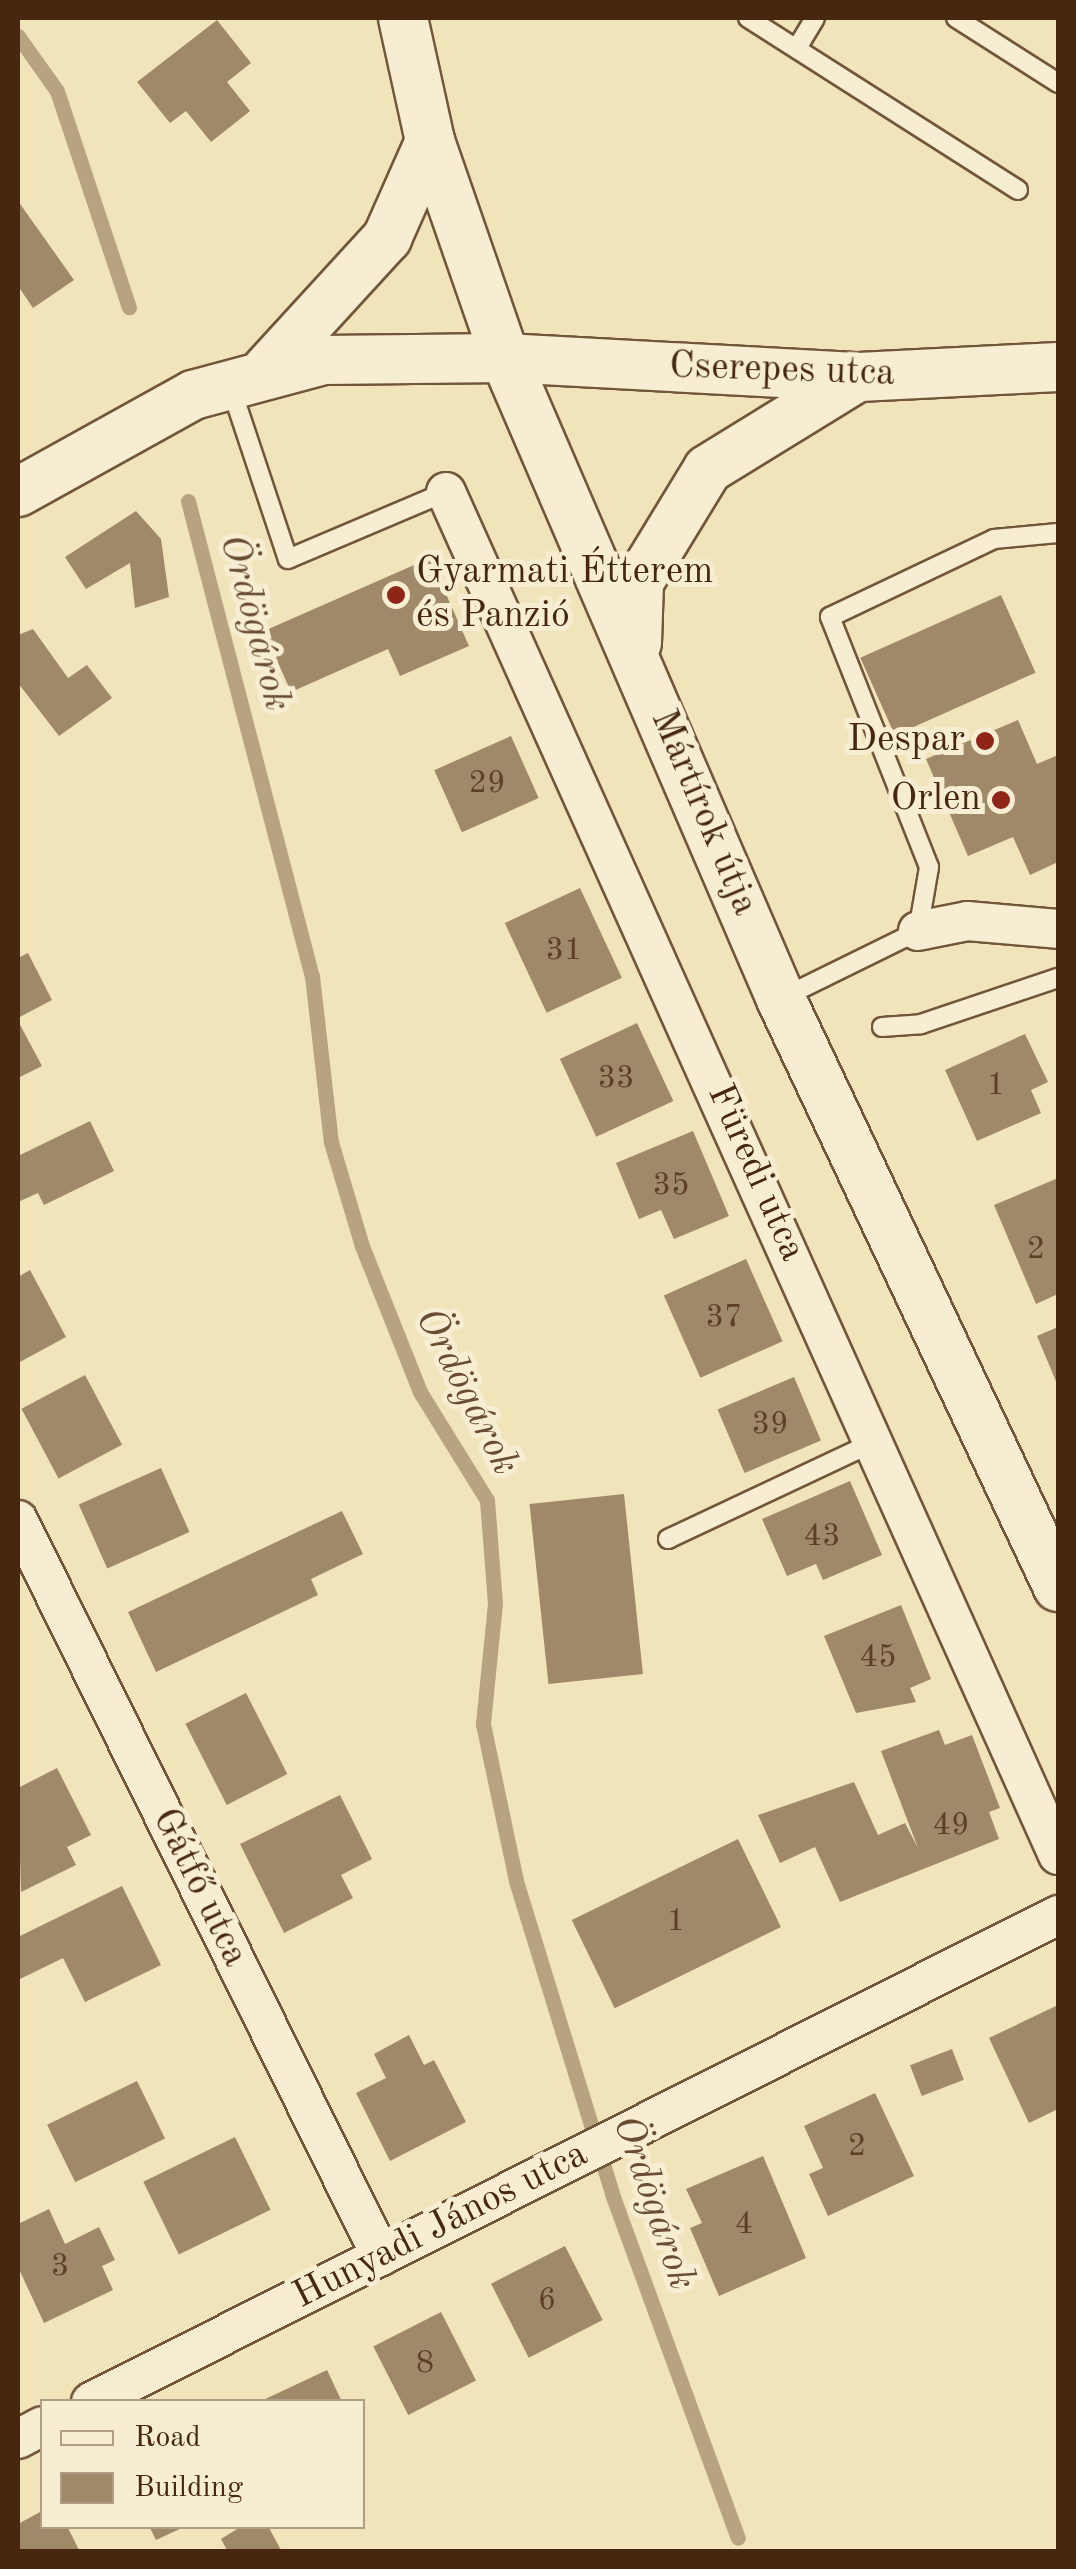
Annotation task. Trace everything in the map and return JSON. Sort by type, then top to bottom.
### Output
[{"type":"street","name":"Mártírok útja","points":[[403,18],[430,141],[504,358],[636,654],[781,998],[1058,1587]]},
{"type":"street","points":[[18,492],[112,433],[230,382],[387,238],[430,141]]},
{"type":"street","name":"Cserepes utca","points":[[230,382],[504,358],[859,377],[1058,367]]},
{"type":"street","points":[[636,654],[639,582],[708,469],[859,377]]},
{"type":"street","name":"Füredi utca","points":[[446,492],[1058,1855]]},
{"type":"street","points":[[918,931],[967,921],[1058,929]]},
{"type":"street","name":"Gátfő utca","points":[[18,1520],[381,2256]]},
{"type":"street","name":"Hunyadi János utca","points":[[98,2399],[1058,1915]]},
{"type":"street","points":[[18,2439],[40,2427]]},
{"type":"lane","points":[[748,18],[1018,190]]},
{"type":"lane","points":[[796,48],[815,18]]},
{"type":"lane","points":[[956,18],[1058,83]]},
{"type":"lane","points":[[230,382],[288,559],[446,492]]},
{"type":"lane","points":[[781,998],[918,931],[929,867],[830,617],[994,539],[1058,532]]},
{"type":"lane","points":[[882,1027],[921,1024],[1058,978]]},
{"type":"lane","points":[[668,1539],[874,1441]]},
{"type":"building","points":[[217,20],[251,63],[227,82],[250,111],[211,142],[186,111],[170,123],[137,82]]},
{"type":"building","points":[[18,201],[74,280],[33,308],[18,286]]},
{"type":"building","points":[[136,511],[161,539],[169,597],[135,608],[130,563],[86,589],[65,557]]},
{"type":"building","name":"Gyarmati Étterem és Panzió","points":[[430,558],[469,646],[400,676],[388,649],[291,692],[264,631]]},
{"type":"building","points":[[1001,595],[1036,673],[895,735],[860,658]]},
{"type":"building","points":[[33,629],[68,678],[87,665],[112,698],[59,736],[18,683],[18,635]]},
{"type":"building","name":"Orlen","points":[[1018,720],[1037,764],[1058,755],[1058,862],[1030,875],[1013,837],[968,856],[926,759]]},
{"type":"building","points":[[511,736],[539,798],[462,832],[434,770]]},
{"type":"building","points":[[580,888],[622,978],[547,1013],[505,923]]},
{"type":"building","points":[[28,953],[52,1000],[18,1018],[18,958]]},
{"type":"building","points":[[18,1021],[42,1066],[18,1078]]},
{"type":"building","points":[[637,1023],[673,1101],[596,1137],[560,1059]]},
{"type":"building","points":[[1025,1034],[1048,1082],[1031,1090],[1041,1113],[977,1141],[945,1070]]},
{"type":"building","points":[[90,1121],[114,1171],[44,1205],[38,1193],[18,1202],[18,1156]]},
{"type":"building","points":[[693,1131],[729,1216],[674,1239],[661,1210],[639,1219],[616,1163]]},
{"type":"building","points":[[1058,1178],[1058,1294],[1036,1304],[994,1205]]},
{"type":"building","points":[[746,1259],[783,1341],[700,1378],[664,1296]]},
{"type":"building","points":[[30,1270],[66,1337],[18,1363],[18,1277]]},
{"type":"building","points":[[1058,1327],[1058,1386],[1037,1336]]},
{"type":"building","points":[[85,1375],[122,1445],[59,1479],[21,1409]]},
{"type":"building","points":[[794,1377],[821,1441],[745,1473],[718,1409]]},
{"type":"building","points":[[161,1468],[189,1532],[107,1569],[79,1505]]},
{"type":"building","points":[[850,1481],[882,1555],[823,1580],[816,1564],[787,1576],[762,1519]]},
{"type":"building","points":[[624,1494],[643,1674],[548,1684],[530,1504]]},
{"type":"building","points":[[342,1511],[363,1554],[311,1579],[318,1595],[156,1672],[128,1612]]},
{"type":"building","points":[[901,1605],[931,1679],[910,1688],[916,1702],[856,1713],[824,1636]]},
{"type":"building","points":[[246,1693],[287,1774],[227,1805],[185,1724]]},
{"type":"building","points":[[939,1730],[945,1745],[972,1735],[1000,1808],[989,1812],[999,1839],[840,1902],[815,1847],[780,1863],[758,1815],[854,1782],[878,1835],[905,1823],[918,1848],[881,1751]]},
{"type":"building","points":[[57,1768],[91,1835],[67,1847],[76,1865],[21,1892],[18,1788]]},
{"type":"building","points":[[340,1795],[372,1859],[341,1875],[353,1898],[284,1933],[240,1844]]},
{"type":"building","points":[[738,1839],[781,1927],[615,2008],[572,1920]]},
{"type":"building","points":[[122,1886],[161,1965],[85,2002],[63,1958],[18,1980],[18,1937]]},
{"type":"building","points":[[1058,2005],[1058,2109],[1029,2123],[989,2038]]},
{"type":"building","points":[[409,2035],[424,2065],[434,2060],[466,2122],[390,2161],[356,2093],[386,2078],[374,2054]]},
{"type":"building","points":[[952,2049],[964,2080],[922,2096],[910,2065]]},
{"type":"building","points":[[137,2081],[165,2139],[75,2182],[47,2125]]},
{"type":"building","points":[[875,2093],[914,2176],[828,2216],[809,2174],[823,2168],[804,2126]]},
{"type":"building","points":[[235,2137],[271,2210],[179,2255],[143,2182]]},
{"type":"building","points":[[763,2156],[806,2258],[719,2296],[690,2228],[702,2223],[686,2189]]},
{"type":"building","points":[[49,2209],[65,2244],[99,2227],[115,2260],[102,2266],[113,2290],[44,2323],[18,2267],[18,2224]]},
{"type":"building","points":[[565,2246],[603,2320],[529,2358],[491,2284]]},
{"type":"building","points":[[441,2312],[476,2381],[408,2415],[373,2347]]},
{"type":"building","points":[[327,2370],[341,2399],[265,2399]]},
{"type":"building","points":[[40,2512],[40,2529],[68,2529],[80,2552],[18,2552],[18,2524]]},
{"type":"building","points":[[150,2529],[180,2529],[156,2540]]},
{"type":"building","points":[[237,2529],[270,2529],[282,2552],[228,2552],[221,2539]]},
{"type":"waterway","name":"Ördögárok","points":[[18,36],[57,91],[129,307]]},
{"type":"waterway","name":"Ördögárok","points":[[188,501],[312,976],[331,1142],[362,1246],[420,1392],[487,1500],[495,1603],[483,1724],[516,1881],[612,2194],[738,2538]]},
{"type":"place","name":"Gyarmati Étterem és Panzió","points":[[396,595]]},
{"type":"place","name":"Despar","points":[[985,741]]},
{"type":"place","name":"Orlen","points":[[1001,800]]}]
